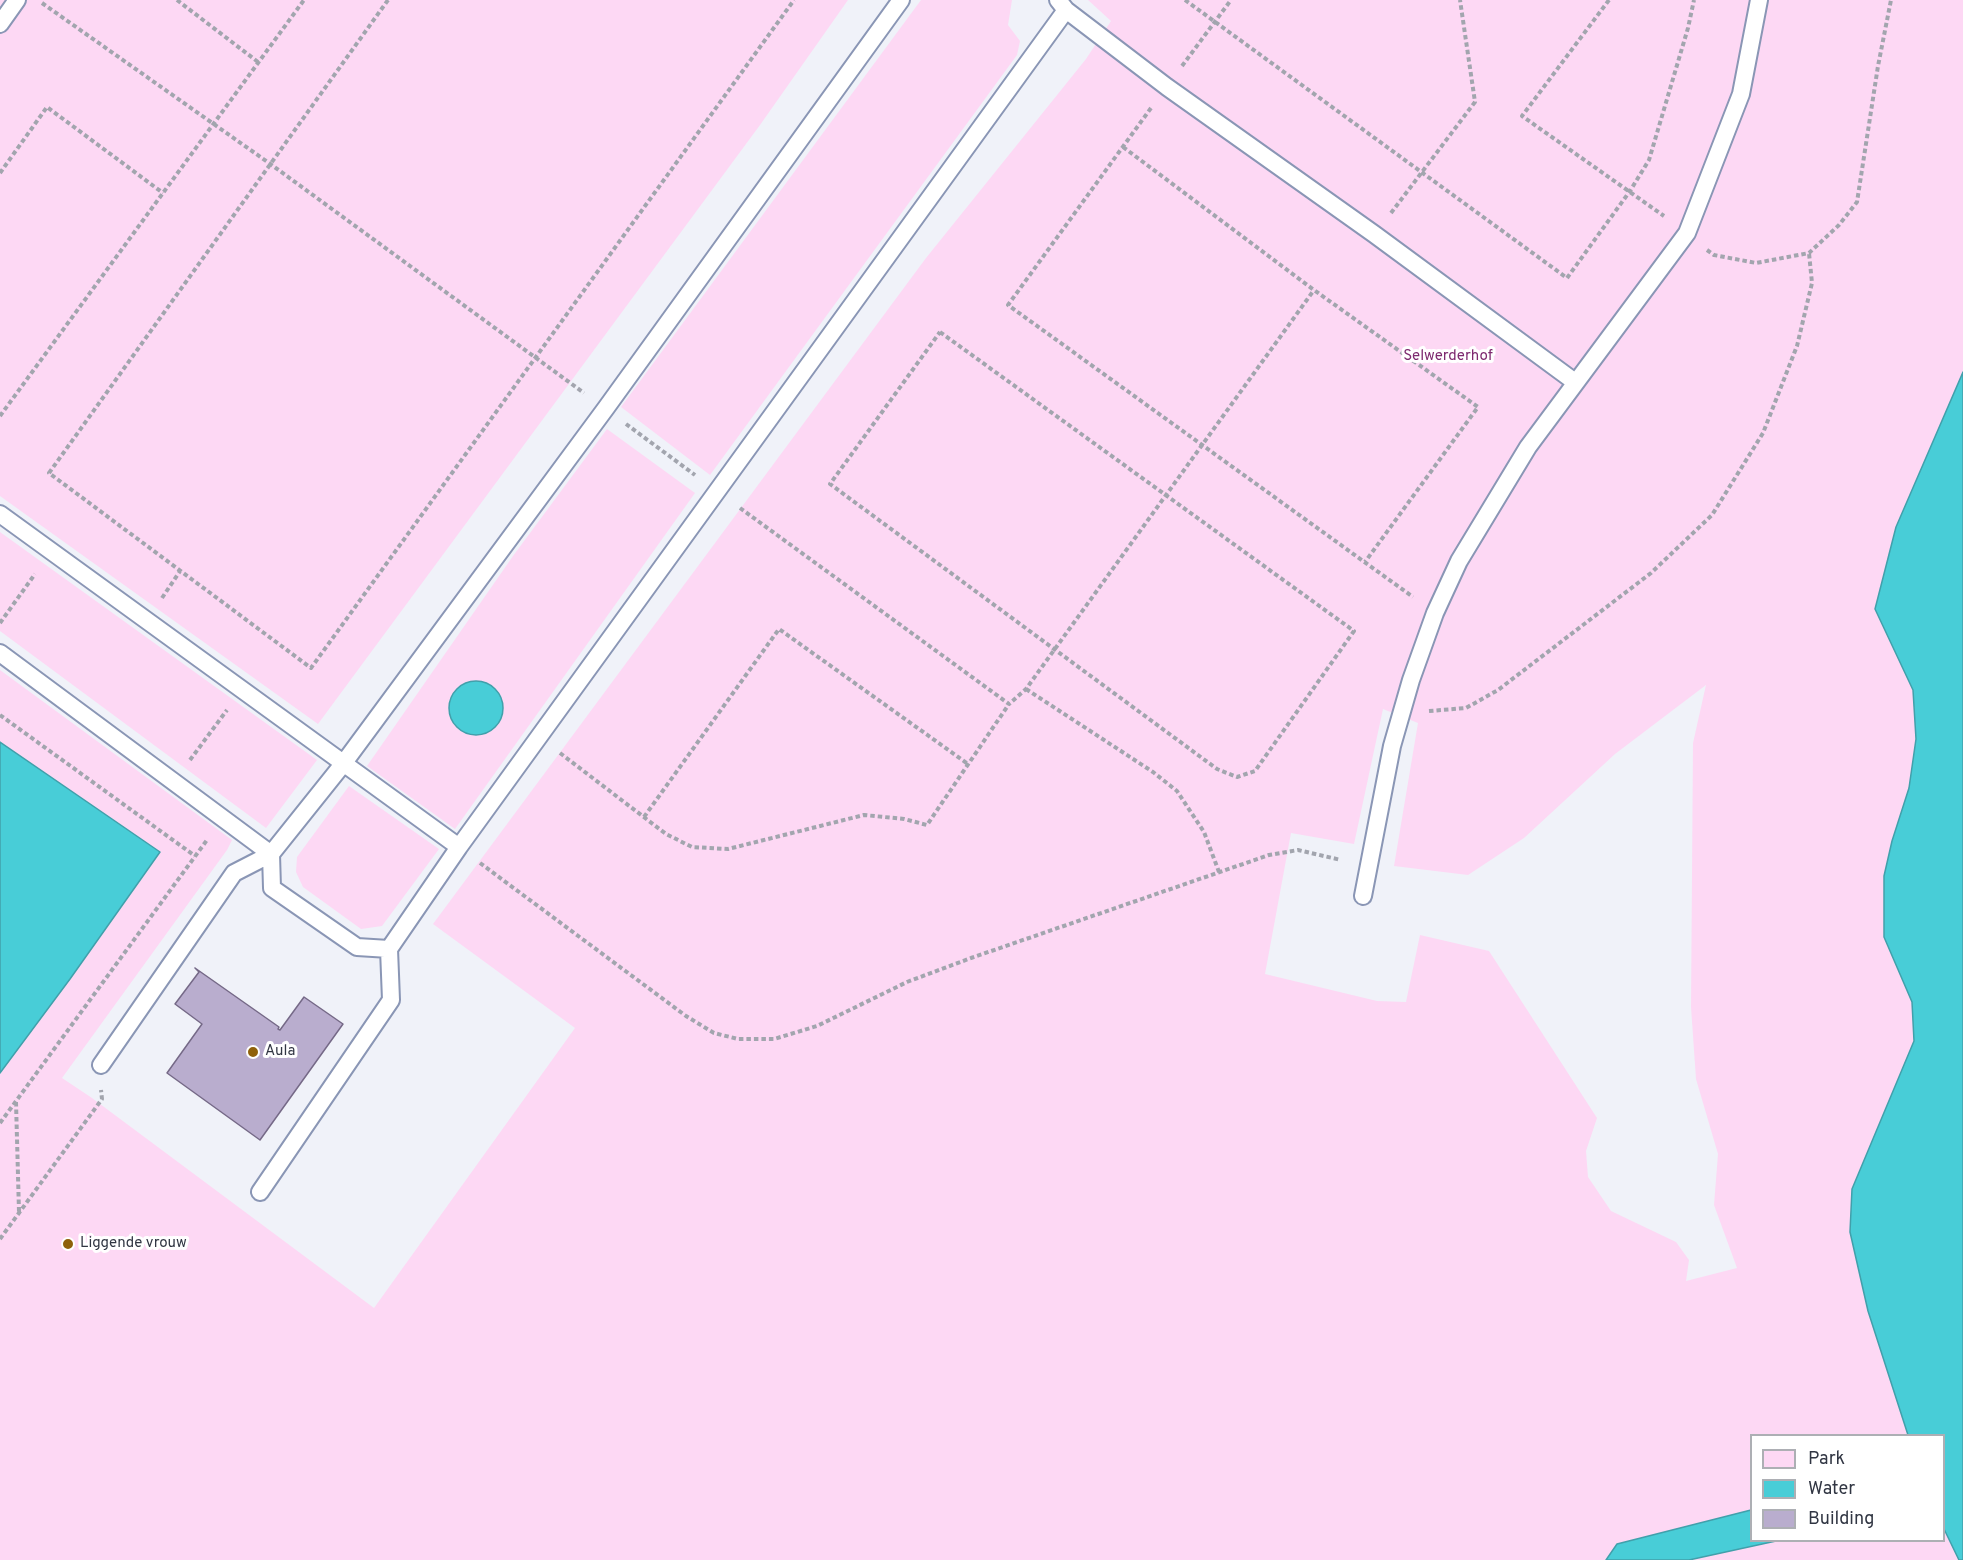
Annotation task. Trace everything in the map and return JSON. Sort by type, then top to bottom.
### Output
[{"type":"lane","points":[[0,24],[17,0]]},
{"type":"lane","points":[[101,1065],[234,873],[271,854],[343,764],[606,408],[901,0]]},
{"type":"lane","points":[[1363,896],[1392,746],[1411,680],[1435,614],[1464,551],[1528,447],[1687,233],[1741,94],[1759,0]]},
{"type":"lane","points":[[260,1192],[391,1000],[389,949],[459,847],[1062,5],[1167,87],[1374,234],[1575,382]]},
{"type":"lane","points":[[0,514],[459,847]]},
{"type":"lane","points":[[0,653],[271,854]]},
{"type":"lane","points":[[271,854],[272,888],[357,947],[389,949]]},
{"type":"path","points":[[38,0],[536,357],[1009,704]]},
{"type":"path","points":[[177,0],[258,62]]},
{"type":"path","points":[[0,416],[304,0]]},
{"type":"path","points":[[388,0],[49,473],[311,668],[794,0]]},
{"type":"path","points":[[1185,0],[1567,278],[1630,191],[1649,160],[1688,28],[1694,0]]},
{"type":"path","points":[[1231,0],[1008,305],[1435,614]]},
{"type":"path","points":[[1374,234],[1423,173],[1475,102],[1460,0]]},
{"type":"path","points":[[0,172],[47,107],[163,194]]},
{"type":"path","points":[[1124,147],[1314,290],[1478,406],[1365,562]]},
{"type":"path","points":[[1404,705],[1432,712],[1466,708],[1498,690],[1651,573],[1712,514],[1763,433],[1797,346],[1812,283],[1809,253]]},
{"type":"path","points":[[538,737],[666,834],[692,847],[729,849],[864,815],[904,819],[927,825],[1009,704],[1026,689],[1314,290]]},
{"type":"path","points":[[940,332],[1354,631],[1255,771],[1237,777],[1217,769],[1054,650],[830,484],[940,332]]},
{"type":"path","points":[[0,623],[51,551]]},
{"type":"path","points":[[644,817],[779,629],[968,764]]},
{"type":"path","points":[[1026,689],[1153,772],[1178,791],[1204,832],[1219,872]]},
{"type":"path","points":[[174,782],[241,690]]},
{"type":"path","points":[[0,715],[195,856]]},
{"type":"path","points":[[0,1123],[222,818]]},
{"type":"path","points":[[459,847],[686,1016],[714,1033],[738,1039],[774,1039],[817,1026],[907,982],[1269,855],[1298,850],[1368,866]]},
{"type":"path","points":[[0,1239],[102,1099],[101,1065]]},
{"type":"path","points":[[16,1101],[19,1213]]},
{"type":"green space","points":[[0,0],[848,0],[760,125],[318,724],[0,496]]},
{"type":"green space","points":[[921,0],[1012,0],[1008,25],[1020,41],[1017,55],[710,475],[621,407]]},
{"type":"green space","name":"Selwerderhof","points":[[1088,0],[1963,0],[1963,372],[1940,428],[1875,609],[1913,690],[1916,739],[1909,788],[1892,841],[1884,876],[1887,945],[1912,1002],[1914,1041],[1852,1189],[1850,1232],[1868,1311],[1908,1434],[1750,1434],[1750,1510],[1617,1544],[1606,1560],[0,1560],[0,1073],[160,853],[0,742],[0,670],[232,840],[62,1078],[374,1308],[575,1028],[433,924],[926,258],[1086,59],[1111,21]],"holes":[[[1706,685],[1693,743],[1691,1007],[1696,1079],[1718,1154],[1714,1205],[1737,1268],[1686,1281],[1689,1260],[1676,1242],[1611,1211],[1588,1177],[1586,1151],[1597,1118],[1489,951],[1420,935],[1406,1002],[1377,1001],[1265,974],[1291,833],[1354,844],[1383,709],[1418,723],[1394,866],[1468,875],[1524,838],[1615,754]]]},
{"type":"green space","points":[[607,429],[695,493],[455,829],[367,766],[513,556]]},
{"type":"green space","points":[[0,532],[317,760],[266,828],[0,631]]},
{"type":"green space","points":[[349,786],[439,849],[382,926],[361,929],[303,887],[296,872],[297,857]]},
{"type":"green space","points":[[1945,1531],[1959,1560],[1689,1560],[1771,1542],[1945,1542]]},
{"type":"water","points":[[1963,372],[1963,1560],[1959,1560],[1945,1531],[1945,1434],[1908,1434],[1868,1311],[1850,1232],[1852,1189],[1914,1041],[1912,1002],[1884,937],[1884,876],[1892,841],[1909,788],[1916,739],[1913,690],[1875,609],[1896,527]]},
{"type":"water","points":[[471,681],[481,681],[491,685],[499,693],[503,708],[499,723],[491,731],[481,735],[471,735],[461,731],[453,723],[449,713],[449,703],[453,693],[461,685]]},
{"type":"water","points":[[0,742],[160,852],[0,1073]]},
{"type":"water","points":[[1750,1510],[1750,1542],[1771,1542],[1689,1560],[1606,1560],[1617,1544]]},
{"type":"building","name":"Aula","points":[[195,968],[279,1027],[280,1030],[304,997],[343,1024],[260,1140],[167,1073],[202,1024],[175,1004],[199,972]]},
{"type":"place","name":"Aula","points":[[253,1052]]},
{"type":"place","name":"Liggende vrouw","points":[[68,1244]]}]
